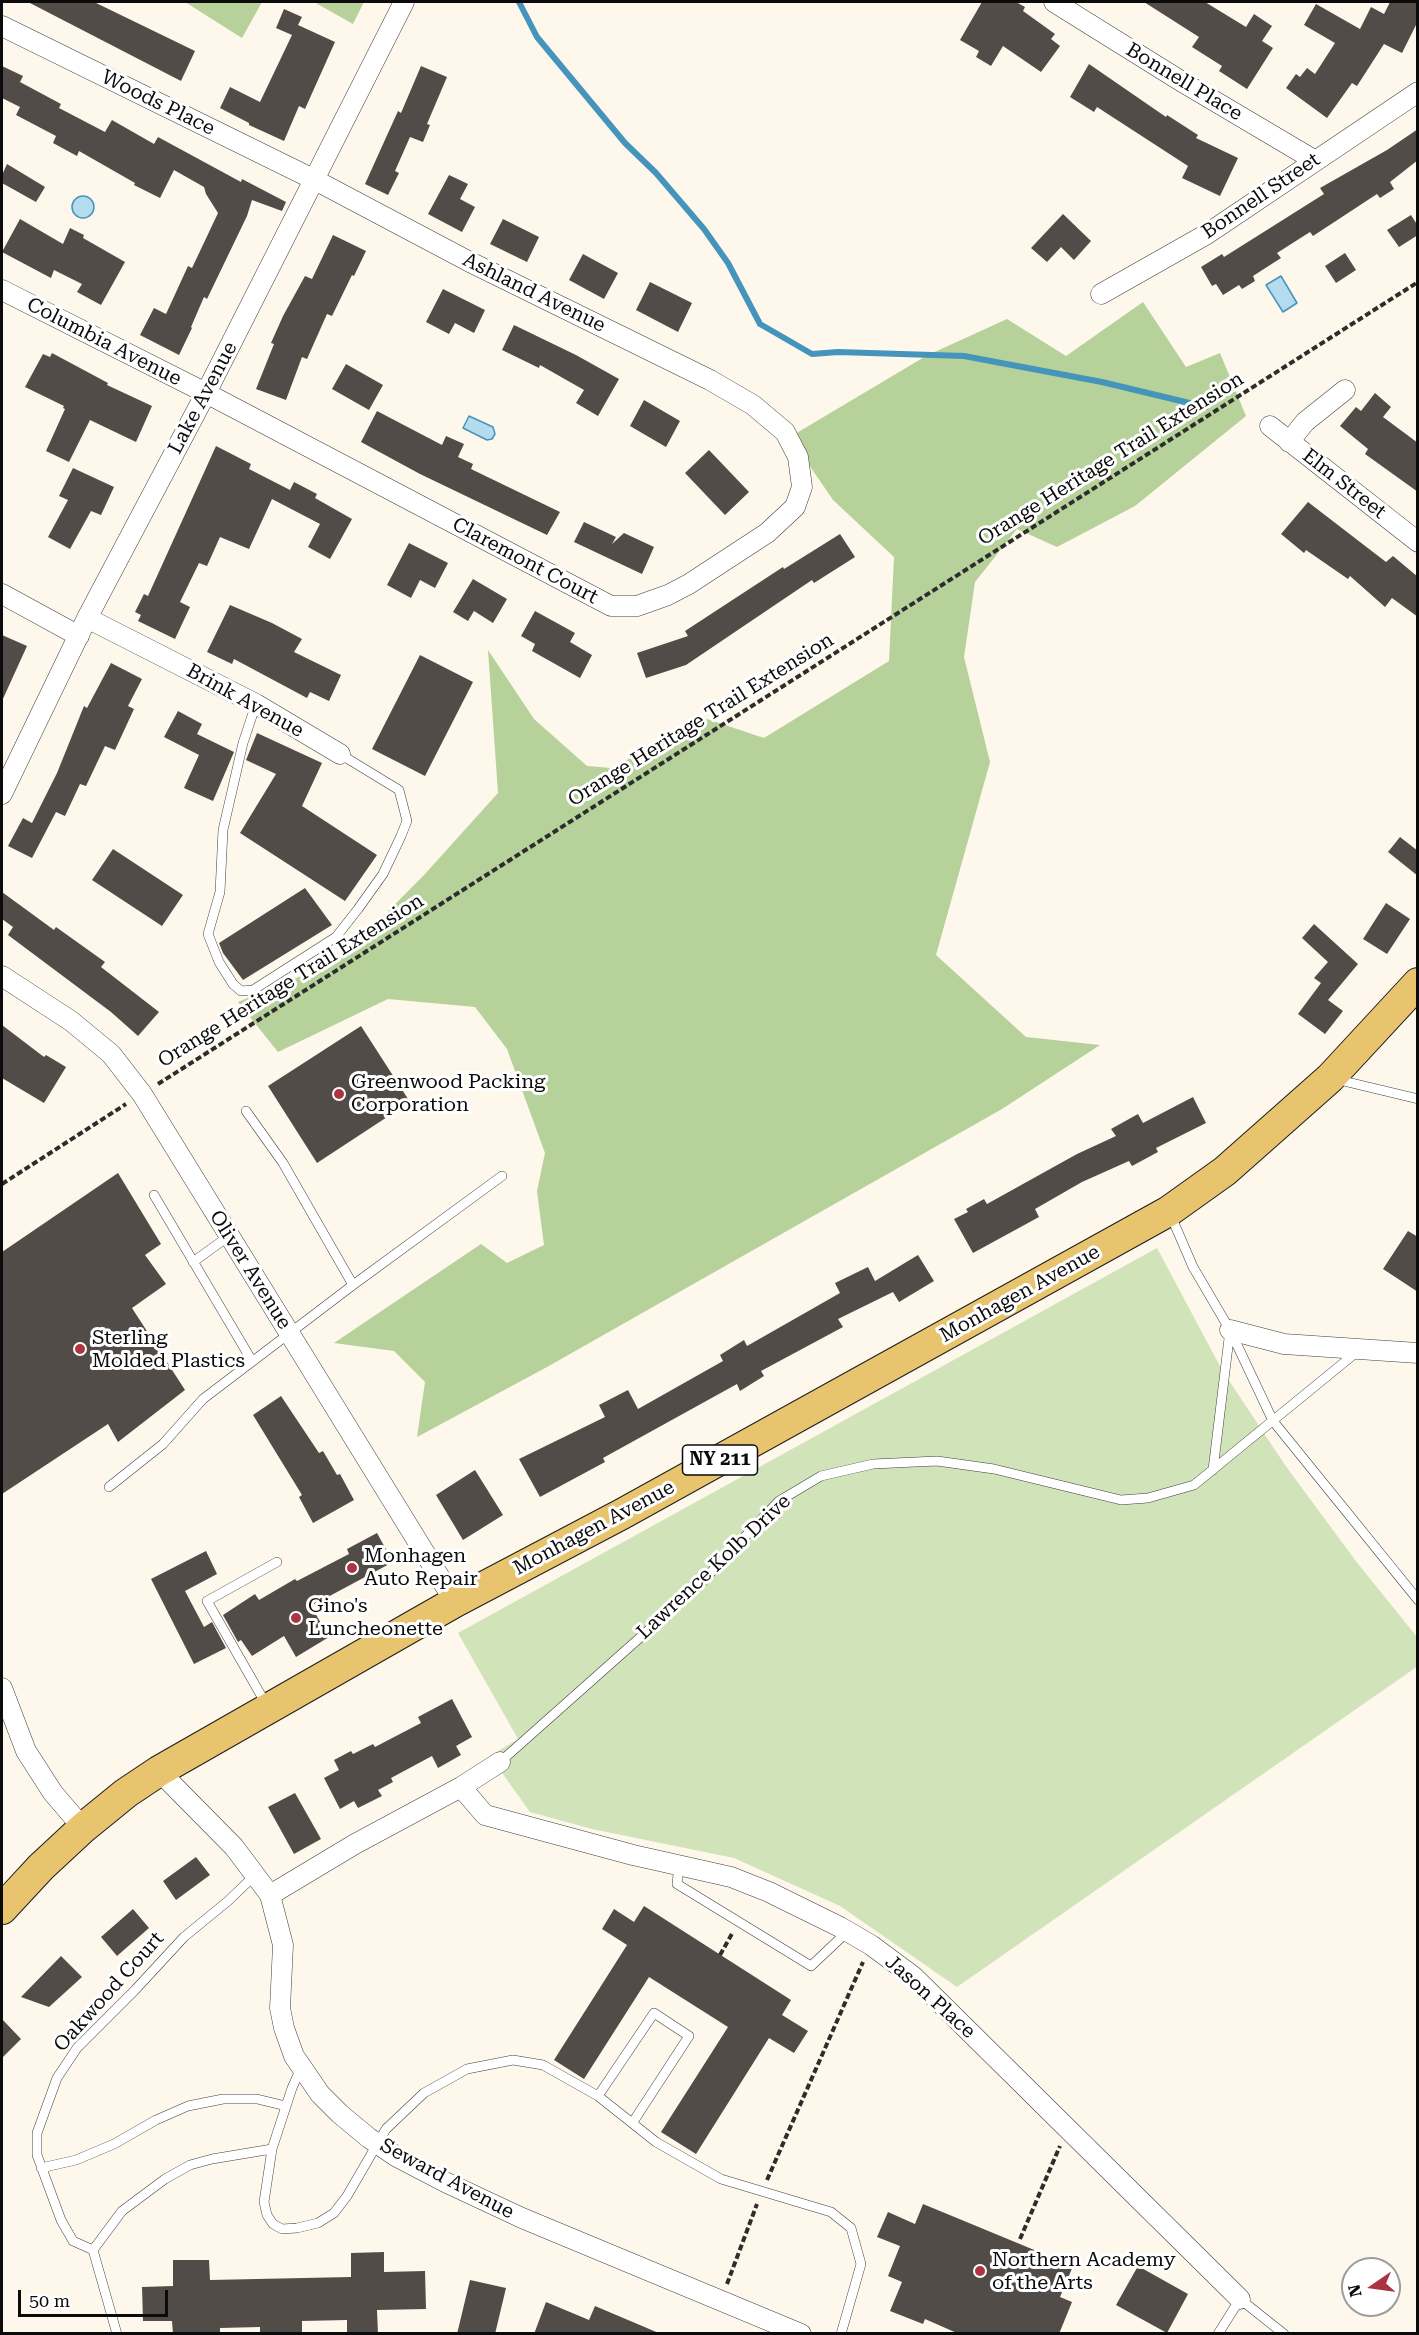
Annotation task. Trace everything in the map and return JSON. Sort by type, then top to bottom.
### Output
[{"type":"main road","name":"Monhagen Avenue","points":[[2,1909],[41,1867],[83,1828],[126,1793],[159,1771],[455,1602],[622,1514],[1169,1211],[1225,1171],[1330,1078],[1418,982]]},
{"type":"street","name":"Lake Avenue","points":[[2,794],[83,627],[206,393],[404,2]]},
{"type":"street","name":"Bonnell Place","points":[[1054,2],[1314,160]]},
{"type":"street","name":"Woods Place","points":[[2,26],[315,180]]},
{"type":"street","name":"Bonnell Street","points":[[1101,294],[1207,234],[1418,92]]},
{"type":"street","name":"Ashland Avenue","points":[[315,180],[468,261],[710,380],[753,405]]},
{"type":"street","name":"Columbia Avenue","points":[[2,290],[206,393]]},
{"type":"street","points":[[1289,442],[1305,422],[1345,390]]},
{"type":"street","name":"Claremont Court","points":[[206,393],[611,606],[637,606],[668,595],[689,584],[767,533],[795,507],[802,487],[798,457],[785,432],[753,405]]},
{"type":"street","name":"Elm Street","points":[[1270,426],[1418,542]]},
{"type":"street","name":"Brink Avenue","points":[[2,594],[83,627],[256,704],[339,754]]},
{"type":"street","name":"Oliver Avenue","points":[[2,976],[79,1028],[111,1054],[142,1094],[455,1602]]},
{"type":"street","points":[[1230,1330],[1284,1344],[1418,1353]]},
{"type":"street","points":[[2,1688],[26,1751],[54,1793],[83,1828]]},
{"type":"street","name":"Lawrence Kolb Drive","points":[[270,1895],[355,1844],[461,1787],[500,1762]]},
{"type":"street","name":"Seward Avenue","points":[[159,1771],[234,1847],[270,1895],[284,1945],[280,2008],[284,2028],[294,2056],[320,2094],[333,2108],[376,2143],[445,2182],[522,2218],[801,2334]]},
{"type":"street","name":"Jason Place","points":[[461,1787],[485,1815],[731,1877],[760,1888],[871,1946],[914,1977],[1240,2299]]},
{"type":"lane","name":"Brink Avenue","points":[[256,704],[243,743],[224,830],[220,892],[208,934],[219,962],[233,984],[241,991],[253,990],[336,937],[382,874],[407,821],[399,790],[339,754]]},
{"type":"lane","points":[[1330,1078],[1418,1099]]},
{"type":"lane","points":[[246,1111],[283,1163],[353,1285]]},
{"type":"lane","points":[[109,1487],[163,1444],[203,1399],[288,1333],[502,1176]]},
{"type":"lane","points":[[154,1195],[252,1361]]},
{"type":"lane","points":[[1169,1211],[1193,1267],[1230,1330],[1273,1421],[1418,1600]]},
{"type":"lane","points":[[193,1262],[229,1236]]},
{"type":"lane","points":[[1213,1470],[1230,1330]]},
{"type":"lane","name":"Lawrence Kolb Drive","points":[[500,1762],[698,1586],[779,1501],[821,1476],[873,1464],[936,1461],[994,1469],[1121,1500],[1148,1498],[1194,1485],[1360,1349]]},
{"type":"lane","points":[[269,1709],[207,1601],[277,1562]]},
{"type":"lane","points":[[679,1865],[677,1884],[811,1966],[848,1932]]},
{"type":"lane","name":"Oakwood Court","points":[[93,2250],[73,2241],[61,2220],[37,2155],[37,2133],[57,2078],[77,2048],[135,1990],[184,1936],[228,1901],[256,1874]]},
{"type":"lane","points":[[598,2096],[654,2013],[689,2036],[633,2122]]},
{"type":"lane","points":[[302,2067],[272,2149],[264,2202],[267,2215],[273,2224],[282,2229],[318,2223],[334,2213],[347,2196],[386,2129],[424,2093],[467,2069],[513,2060],[543,2065],[598,2096],[656,2142],[721,2179],[831,2212],[851,2228],[861,2265],[841,2334]]},
{"type":"lane","points":[[41,2168],[76,2160],[188,2106],[222,2099],[257,2099],[286,2106]]},
{"type":"lane","points":[[117,2334],[93,2250],[122,2211],[165,2179],[190,2165],[272,2149]]},
{"type":"lane","points":[[1218,2334],[1240,2299]]},
{"type":"lane","name":"Jason Place","points":[[1240,2299],[1284,2334]]},
{"type":"path","name":"Orange Heritage Trail Extension","points":[[2,1184],[1418,282]]},
{"type":"path","points":[[724,2290],[762,2191],[845,1999],[871,1946]]},
{"type":"path","points":[[1020,2239],[1063,2140]]},
{"type":"green space","points":[[185,2],[262,2],[242,38]]},
{"type":"green space","points":[[314,2],[364,2],[353,24]]},
{"type":"green space","points":[[1143,302],[1186,367],[1220,353],[1246,416],[1135,506],[1057,547],[1017,529],[975,582],[964,657],[990,762],[936,955],[1026,1037],[1100,1045],[1002,1109],[547,1367],[417,1437],[425,1382],[394,1351],[334,1343],[481,1244],[507,1263],[544,1245],[537,1191],[545,1153],[507,1049],[475,1007],[388,999],[278,1052],[238,1002],[340,960],[424,875],[498,793],[488,650],[534,719],[587,766],[611,768],[707,719],[764,738],[889,661],[894,557],[833,500],[790,437],[926,356],[1007,319],[1066,356]]},
{"type":"green space","points":[[1157,1248],[1222,1370],[1285,1465],[1355,1560],[1417,1637],[1418,1666],[957,1987],[840,1906],[734,1858],[592,1829],[530,1812],[490,1756],[518,1739],[458,1633]]},
{"type":"water","points":[[79,196],[87,196],[94,203],[94,211],[87,218],[79,218],[72,211],[72,203]]},
{"type":"water","points":[[1281,276],[1297,303],[1283,312],[1266,285]]},
{"type":"water","points":[[469,416],[493,427],[495,434],[492,439],[487,440],[463,428]]},
{"type":"building","points":[[28,2],[94,2],[195,51],[181,81]]},
{"type":"building","points":[[982,2],[1016,2],[1025,7],[1023,11],[1055,34],[1051,39],[1060,46],[1041,72],[1003,46],[991,66],[976,57],[979,51],[960,40]]},
{"type":"building","points":[[1144,2],[1205,2],[1246,27],[1254,14],[1272,26],[1262,41],[1273,48],[1247,89],[1219,71],[1222,66],[1192,47],[1199,37]]},
{"type":"building","points":[[1390,2],[1418,2],[1418,21],[1402,53],[1384,44],[1357,86],[1352,83],[1327,118],[1286,88],[1296,74],[1300,77],[1307,68],[1315,74],[1335,43],[1304,25],[1316,4],[1360,29],[1371,7],[1384,14]]},
{"type":"building","points":[[284,9],[302,17],[298,25],[335,42],[305,109],[299,106],[284,141],[249,125],[220,108],[230,87],[260,102],[292,35],[276,28]]},
{"type":"building","points":[[1089,64],[1166,117],[1167,115],[1198,135],[1196,138],[1238,158],[1220,196],[1182,178],[1188,166],[1097,107],[1094,112],[1070,97]]},
{"type":"building","points":[[2,66],[23,76],[20,82],[61,104],[59,108],[105,132],[112,120],[154,144],[158,137],[241,182],[242,179],[286,202],[282,211],[252,200],[247,216],[207,299],[204,297],[179,355],[140,335],[154,308],[166,314],[188,266],[192,268],[218,213],[204,187],[174,170],[160,198],[134,185],[135,183],[79,151],[77,156],[53,143],[56,136],[16,115],[20,107],[2,98]]},
{"type":"building","points":[[421,66],[447,77],[427,124],[430,125],[423,142],[410,137],[395,171],[399,173],[388,195],[365,184],[398,111],[401,113]]},
{"type":"building","points":[[1418,129],[1418,160],[1390,182],[1394,189],[1380,198],[1377,194],[1313,236],[1310,232],[1277,253],[1281,258],[1253,276],[1255,281],[1242,289],[1239,285],[1223,295],[1216,284],[1212,286],[1201,267],[1222,254],[1224,257],[1324,194],[1320,188],[1387,150]]},
{"type":"building","points":[[7,164],[45,187],[36,202],[2,183],[2,175]]},
{"type":"building","points":[[449,175],[468,184],[460,199],[475,207],[462,232],[428,214]]},
{"type":"building","points":[[1063,214],[1091,241],[1074,260],[1061,247],[1047,262],[1031,248]]},
{"type":"building","points":[[1411,215],[1418,226],[1418,235],[1399,247],[1387,230]]},
{"type":"building","points":[[20,219],[63,244],[70,228],[125,262],[101,305],[77,292],[82,284],[54,270],[51,278],[2,252]]},
{"type":"building","points":[[503,219],[539,237],[527,262],[490,244]]},
{"type":"building","points":[[333,235],[366,251],[354,276],[352,275],[332,316],[327,314],[307,359],[302,357],[286,400],[256,389],[274,344],[271,343],[283,316],[305,276],[312,279]]},
{"type":"building","points":[[1345,253],[1356,270],[1336,283],[1325,266]]},
{"type":"building","points":[[583,254],[618,273],[604,299],[569,280]]},
{"type":"building","points":[[650,282],[692,303],[678,332],[636,310]]},
{"type":"building","points":[[443,289],[485,310],[474,333],[455,323],[449,334],[426,322]]},
{"type":"building","points":[[514,325],[619,379],[598,416],[576,403],[584,390],[540,365],[539,368],[502,350]]},
{"type":"building","points":[[52,353],[108,383],[107,385],[152,406],[136,442],[90,420],[69,462],[46,451],[65,409],[64,406],[25,387],[43,354],[50,357]]},
{"type":"building","points":[[346,364],[383,385],[369,410],[332,389]]},
{"type":"building","points":[[1375,393],[1391,407],[1383,417],[1418,443],[1418,492],[1365,454],[1368,449],[1340,426],[1356,407],[1361,411]]},
{"type":"building","points":[[644,400],[680,421],[666,447],[630,426]]},
{"type":"building","points":[[377,411],[442,445],[446,436],[464,444],[458,457],[473,464],[471,469],[560,512],[547,535],[420,474],[361,442]]},
{"type":"building","points":[[216,446],[251,464],[249,469],[290,490],[294,482],[317,494],[315,498],[352,519],[330,559],[308,547],[320,524],[272,499],[249,549],[220,537],[207,566],[199,563],[180,602],[190,607],[175,639],[138,621],[141,615],[135,612],[144,594],[148,596]]},
{"type":"building","points":[[709,450],[749,492],[725,515],[685,473]]},
{"type":"building","points":[[73,468],[114,487],[101,515],[91,511],[70,549],[48,537],[68,500],[59,496]]},
{"type":"building","points":[[1308,502],[1386,562],[1393,556],[1418,577],[1418,617],[1392,598],[1385,607],[1350,576],[1348,579],[1306,550],[1304,553],[1281,534]]},
{"type":"building","points":[[584,522],[616,537],[612,544],[624,533],[654,547],[642,574],[574,542]]},
{"type":"building","points":[[840,534],[855,557],[814,583],[812,580],[686,665],[646,678],[637,653],[688,636],[685,631],[783,567],[784,569]]},
{"type":"building","points":[[409,543],[448,563],[435,588],[420,580],[411,598],[387,585]]},
{"type":"building","points":[[473,579],[507,599],[493,623],[474,611],[468,621],[453,612]]},
{"type":"building","points":[[230,605],[302,639],[294,652],[341,675],[329,701],[310,692],[307,698],[234,659],[232,664],[207,652]]},
{"type":"building","points":[[535,611],[575,633],[570,642],[592,655],[580,678],[532,651],[535,644],[521,636]]},
{"type":"building","points":[[2,635],[27,646],[2,701]]},
{"type":"building","points":[[420,655],[473,682],[425,776],[372,749]]},
{"type":"building","points":[[111,663],[142,679],[128,706],[134,709],[115,750],[105,746],[86,786],[80,784],[65,816],[56,812],[32,858],[8,846],[23,818],[32,823],[57,773],[84,706],[87,708]]},
{"type":"building","points":[[178,711],[202,724],[197,734],[234,752],[213,801],[184,788],[199,755],[164,737]]},
{"type":"building","points":[[257,733],[322,763],[302,806],[377,855],[345,901],[240,833],[276,774],[246,760]]},
{"type":"building","points":[[1400,837],[1418,851],[1418,876],[1388,852]]},
{"type":"building","points":[[113,849],[183,895],[162,926],[92,880]]},
{"type":"building","points":[[305,888],[332,925],[243,980],[223,953],[219,943]]},
{"type":"building","points":[[2,892],[54,930],[56,927],[105,962],[101,967],[159,1012],[138,1036],[111,1012],[8,935],[13,927],[2,919]]},
{"type":"building","points":[[1386,903],[1410,919],[1387,954],[1363,939]]},
{"type":"building","points":[[1314,924],[1358,964],[1328,1000],[1343,1011],[1325,1034],[1298,1014],[1321,983],[1314,978],[1328,962],[1302,938]]},
{"type":"building","points":[[2,1025],[44,1057],[46,1055],[66,1067],[44,1103],[2,1078]]},
{"type":"building","name":"Greenwood Packing Corporation","points":[[361,1026],[410,1102],[317,1163],[268,1086]]},
{"type":"building","points":[[1193,1097],[1206,1123],[1156,1148],[1158,1152],[1132,1166],[1129,1161],[1082,1182],[1035,1209],[1039,1217],[973,1253],[954,1219],[968,1212],[966,1209],[984,1199],[987,1204],[1077,1154],[1116,1136],[1111,1129],[1138,1114],[1143,1123]]},
{"type":"building","name":"Sterling Molded Plastics","points":[[118,1173],[161,1244],[145,1255],[166,1284],[132,1308],[185,1390],[118,1442],[108,1424],[2,1494],[2,1252]]},
{"type":"building","points":[[1408,1231],[1418,1237],[1418,1292],[1383,1269]]},
{"type":"building","points":[[918,1255],[934,1281],[899,1302],[893,1292],[838,1319],[843,1327],[761,1371],[764,1376],[740,1391],[737,1384],[603,1458],[605,1462],[540,1497],[519,1459],[605,1417],[599,1405],[628,1390],[638,1409],[723,1361],[720,1355],[744,1340],[747,1346],[840,1293],[835,1283],[868,1267],[875,1281]]},
{"type":"building","points":[[281,1396],[319,1453],[323,1451],[337,1475],[340,1474],[354,1500],[313,1523],[299,1497],[302,1495],[253,1415]]},
{"type":"building","points":[[475,1470],[503,1515],[463,1540],[436,1495]]},
{"type":"building","points":[[377,1533],[393,1562],[311,1606],[329,1637],[296,1657],[284,1636],[252,1656],[241,1640],[238,1642],[223,1615],[255,1594],[259,1600],[295,1579],[297,1581],[349,1554],[347,1549]]},
{"type":"building","points":[[206,1551],[217,1574],[185,1591],[204,1627],[212,1622],[226,1648],[194,1664],[151,1579]]},
{"type":"building","points":[[452,1699],[472,1737],[456,1746],[461,1755],[438,1768],[432,1756],[391,1778],[393,1782],[378,1790],[382,1796],[358,1808],[354,1801],[340,1809],[324,1778],[339,1770],[334,1760],[351,1751],[353,1754],[373,1744],[375,1747],[421,1723],[418,1717]]},
{"type":"building","points":[[295,1793],[321,1839],[294,1854],[268,1807]]},
{"type":"building","points":[[196,1857],[210,1875],[176,1900],[163,1881]]},
{"type":"building","points":[[644,1906],[791,2000],[782,2015],[808,2031],[794,2053],[769,2038],[696,2154],[661,2132],[728,2027],[649,1977],[584,2079],[554,2060],[627,1945],[602,1929],[614,1909],[634,1922]]},
{"type":"building","points":[[133,1909],[149,1928],[117,1956],[101,1937]]},
{"type":"building","points":[[61,1956],[82,1977],[49,2007],[21,1997]]},
{"type":"building","points":[[2,2019],[21,2039],[2,2058]]},
{"type":"building","name":"Northern Academy of the Arts","points":[[923,2204],[1073,2266],[1060,2297],[1072,2302],[1059,2334],[959,2334],[925,2319],[923,2324],[890,2311],[902,2282],[888,2276],[900,2246],[877,2237],[888,2212],[915,2224]]},
{"type":"building","points":[[384,2252],[384,2272],[425,2271],[426,2309],[377,2310],[378,2334],[347,2334],[347,2320],[302,2321],[302,2334],[260,2334],[260,2327],[220,2328],[220,2334],[173,2334],[172,2321],[143,2321],[142,2287],[173,2286],[173,2260],[209,2260],[210,2280],[351,2277],[351,2253]]},
{"type":"building","points":[[1138,2266],[1188,2294],[1167,2333],[1116,2305]]},
{"type":"building","points":[[470,2280],[506,2288],[495,2334],[457,2334]]},
{"type":"building","points":[[546,2302],[589,2320],[595,2306],[661,2334],[534,2334]]},
{"type":"waterway","points":[[519,2],[537,37],[625,143],[656,173],[704,229],[728,263],[760,324],[812,354],[838,352],[964,356],[1102,382],[1206,407]]},
{"type":"place","name":"Greenwood Packing Corporation","points":[[339,1094]]},
{"type":"place","name":"Sterling Molded Plastics","points":[[80,1349]]},
{"type":"place","name":"Monhagen Auto Repair","points":[[352,1568]]},
{"type":"place","name":"Gino's Luncheonette","points":[[296,1618]]},
{"type":"place","name":"Northern Academy of the Arts","points":[[980,2271]]}]
